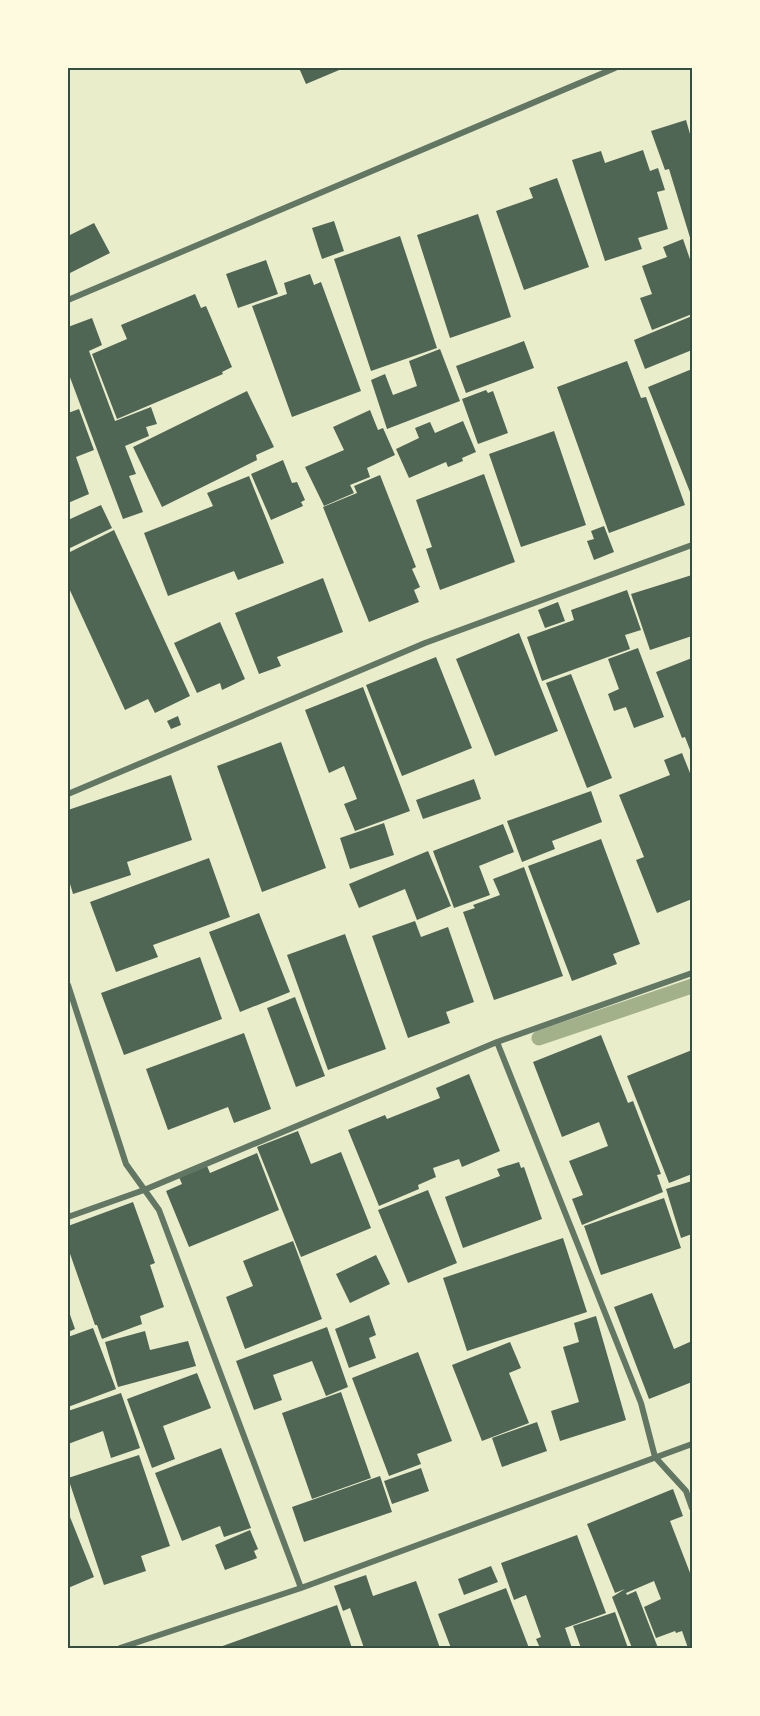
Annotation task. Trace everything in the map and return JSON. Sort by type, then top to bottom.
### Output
[{"type":"street","points":[[68,300],[615,68]]},
{"type":"street","points":[[68,794],[425,643],[693,545]]},
{"type":"street","points":[[68,1217],[144,1190],[497,1042],[693,973]]},
{"type":"street","points":[[68,985],[126,1164],[159,1210],[301,1588]]},
{"type":"street","points":[[497,1042],[641,1403],[655,1457],[686,1491],[693,1508]]},
{"type":"street","points":[[120,1648],[301,1588],[693,1444]]},
{"type":"building","points":[[299,68],[344,68],[306,84]]},
{"type":"building","points":[[686,120],[690,134],[692,133],[692,244],[669,169],[665,170],[651,131]]},
{"type":"building","points":[[643,150],[650,171],[658,168],[665,190],[657,192],[668,229],[638,238],[642,249],[605,261],[572,160],[601,151],[605,163]]},
{"type":"building","points":[[557,178],[589,267],[524,290],[496,211],[533,198],[529,188]]},
{"type":"building","points":[[478,214],[511,317],[450,338],[417,235]]},
{"type":"building","points":[[334,221],[344,251],[322,259],[312,228]]},
{"type":"building","points":[[94,223],[110,253],[68,274],[68,236]]},
{"type":"building","points":[[400,236],[437,348],[371,371],[334,259]]},
{"type":"building","points":[[683,239],[692,265],[692,314],[652,330],[640,298],[652,294],[642,266],[667,257],[663,247]]},
{"type":"building","points":[[266,260],[278,294],[238,308],[226,274]]},
{"type":"building","points":[[310,274],[314,285],[321,282],[361,391],[292,417],[252,306],[287,294],[284,283]]},
{"type":"building","points":[[195,294],[201,308],[206,306],[232,367],[222,372],[223,374],[117,419],[92,354],[127,339],[121,325]]},
{"type":"building","points":[[692,316],[692,350],[645,369],[634,340]]},
{"type":"building","points":[[92,318],[102,345],[89,351],[115,421],[151,407],[157,424],[146,427],[149,436],[125,446],[136,474],[129,476],[143,512],[123,519],[68,372],[68,327]]},
{"type":"building","points":[[524,341],[534,368],[466,393],[456,366]]},
{"type":"building","points":[[440,349],[460,401],[387,429],[371,380],[385,374],[393,395],[417,386],[409,361]]},
{"type":"building","points":[[627,361],[641,398],[646,397],[685,505],[609,533],[557,387]]},
{"type":"building","points":[[692,369],[692,497],[648,387]]},
{"type":"building","points":[[486,390],[488,393],[493,391],[508,433],[478,444],[462,399]]},
{"type":"building","points":[[247,391],[274,447],[256,455],[257,460],[162,507],[133,447]]},
{"type":"building","points":[[79,409],[94,450],[76,457],[89,494],[68,503],[68,413]]},
{"type":"building","points":[[370,410],[378,430],[383,428],[395,455],[367,468],[370,477],[350,485],[354,493],[324,506],[305,467],[344,450],[333,427]]},
{"type":"building","points":[[463,421],[476,452],[448,467],[446,462],[409,478],[396,449],[419,438],[415,428],[430,422],[435,433]]},
{"type":"building","points":[[554,431],[586,525],[521,547],[489,454]]},
{"type":"building","points":[[283,460],[292,483],[297,482],[305,500],[301,502],[303,506],[271,520],[251,474]]},
{"type":"building","points":[[484,474],[515,562],[440,590],[426,549],[432,547],[416,500]]},
{"type":"building","points":[[380,475],[416,567],[412,569],[420,587],[414,590],[419,602],[369,622],[323,507],[357,493],[354,486]]},
{"type":"building","points":[[249,476],[284,563],[238,580],[234,571],[168,596],[144,533],[213,506],[207,493]]},
{"type":"building","points":[[101,505],[112,528],[68,549],[68,520]]},
{"type":"building","points":[[604,526],[614,552],[594,560],[587,541],[594,539],[591,531]]},
{"type":"building","points":[[114,530],[190,696],[155,713],[148,699],[125,710],[68,586],[68,553]]},
{"type":"building","points":[[692,575],[692,636],[650,650],[631,594]]},
{"type":"building","points":[[323,578],[343,632],[277,657],[281,666],[259,674],[235,613]]},
{"type":"building","points":[[627,590],[641,630],[625,635],[630,649],[542,681],[527,637],[574,620],[571,610]]},
{"type":"building","points":[[558,602],[565,621],[545,628],[538,610]]},
{"type":"building","points":[[220,622],[245,679],[222,690],[220,683],[197,693],[174,643]]},
{"type":"building","points":[[519,633],[558,731],[495,756],[456,659]]},
{"type":"building","points":[[638,648],[664,717],[634,728],[626,707],[614,711],[608,694],[619,689],[608,659]]},
{"type":"building","points":[[436,657],[472,748],[402,776],[366,685]]},
{"type":"building","points":[[692,658],[692,755],[685,737],[682,738],[656,672]]},
{"type":"building","points":[[571,674],[612,778],[587,788],[546,683]]},
{"type":"building","points":[[363,687],[410,811],[355,831],[344,804],[357,799],[344,766],[329,773],[305,710]]},
{"type":"building","points":[[178,716],[181,725],[171,729],[167,721]]},
{"type":"building","points":[[281,742],[326,868],[262,892],[217,766]]},
{"type":"building","points":[[682,753],[692,778],[692,899],[657,913],[636,860],[644,857],[619,795],[670,775],[664,760]]},
{"type":"building","points":[[171,775],[192,840],[127,862],[131,875],[73,894],[68,877],[68,810]]},
{"type":"building","points":[[474,779],[481,799],[423,819],[416,800]]},
{"type":"building","points":[[591,791],[602,822],[552,841],[555,849],[522,862],[507,821]]},
{"type":"building","points":[[384,823],[394,855],[350,869],[340,838]]},
{"type":"building","points":[[503,824],[514,852],[479,866],[490,895],[454,908],[433,851]]},
{"type":"building","points":[[601,839],[640,944],[613,954],[617,964],[572,981],[528,866]]},
{"type":"building","points":[[428,851],[451,906],[417,920],[405,889],[359,908],[349,884]]},
{"type":"building","points":[[209,858],[230,917],[153,945],[158,957],[116,972],[90,902]]},
{"type":"building","points":[[524,867],[563,976],[494,1000],[463,912],[475,908],[473,905],[500,895],[493,879]]},
{"type":"building","points":[[259,913],[290,992],[240,1012],[209,932]]},
{"type":"building","points":[[415,921],[421,937],[448,927],[474,1002],[446,1012],[450,1023],[408,1038],[372,936]]},
{"type":"building","points":[[345,934],[386,1049],[328,1070],[287,955]]},
{"type":"building","points":[[200,957],[222,1019],[124,1055],[101,993]]},
{"type":"building","points":[[295,997],[325,1076],[296,1087],[267,1008]]},
{"type":"building","points":[[244,1033],[271,1109],[234,1123],[228,1107],[168,1130],[146,1069]]},
{"type":"building","points":[[601,1035],[628,1103],[633,1101],[661,1174],[657,1175],[663,1192],[582,1225],[572,1199],[583,1195],[569,1161],[608,1146],[599,1122],[562,1137],[533,1062]]},
{"type":"building","points":[[692,1050],[692,1174],[669,1183],[627,1076]]},
{"type":"building","points":[[469,1074],[500,1151],[462,1167],[459,1159],[433,1168],[436,1177],[418,1185],[419,1189],[379,1206],[348,1130],[385,1115],[387,1119],[440,1098],[436,1088]]},
{"type":"building","points":[[298,1131],[311,1164],[341,1152],[371,1228],[301,1257],[257,1147]]},
{"type":"building","points":[[257,1153],[279,1210],[189,1247],[166,1191],[182,1184],[179,1177],[207,1166],[210,1173]]},
{"type":"building","points":[[519,1162],[521,1168],[524,1167],[542,1219],[463,1248],[445,1197],[500,1176],[497,1169]]},
{"type":"building","points":[[692,1181],[692,1234],[681,1238],[666,1189]]},
{"type":"building","points":[[428,1190],[457,1263],[408,1283],[378,1210]]},
{"type":"building","points":[[664,1198],[681,1248],[601,1275],[584,1226]]},
{"type":"building","points":[[133,1202],[155,1263],[150,1265],[164,1307],[140,1316],[142,1324],[102,1339],[68,1248],[68,1226]]},
{"type":"building","points":[[563,1238],[587,1312],[467,1351],[443,1278]]},
{"type":"building","points":[[293,1241],[322,1319],[245,1349],[226,1297],[253,1286],[243,1261]]},
{"type":"building","points":[[376,1255],[390,1284],[350,1303],[336,1274]]},
{"type":"building","points":[[652,1293],[674,1349],[692,1341],[692,1382],[649,1399],[614,1307]]},
{"type":"building","points":[[68,1309],[75,1329],[68,1332]]},
{"type":"building","points":[[369,1315],[376,1335],[369,1338],[376,1358],[349,1368],[335,1329]]},
{"type":"building","points":[[596,1316],[626,1420],[560,1441],[551,1411],[579,1402],[563,1347],[579,1342],[574,1323]]},
{"type":"building","points":[[327,1327],[348,1387],[326,1396],[312,1361],[273,1375],[282,1400],[254,1410],[236,1361]]},
{"type":"building","points":[[93,1328],[116,1389],[68,1407],[68,1337]]},
{"type":"building","points":[[145,1331],[150,1350],[188,1341],[196,1366],[118,1387],[105,1342]]},
{"type":"building","points":[[510,1342],[521,1368],[509,1373],[529,1423],[482,1441],[452,1365]]},
{"type":"building","points":[[418,1352],[452,1441],[417,1454],[421,1464],[389,1476],[352,1378]]},
{"type":"building","points":[[197,1373],[211,1408],[163,1426],[175,1459],[152,1468],[127,1399]]},
{"type":"building","points":[[341,1392],[371,1478],[312,1499],[282,1413]]},
{"type":"building","points":[[121,1393],[140,1448],[111,1458],[103,1431],[68,1444],[68,1411]]},
{"type":"building","points":[[537,1422],[547,1451],[502,1467],[492,1438]]},
{"type":"building","points":[[221,1448],[251,1528],[224,1537],[220,1526],[182,1541],[155,1473]]},
{"type":"building","points":[[139,1455],[170,1546],[141,1556],[146,1571],[104,1585],[68,1478]]},
{"type":"building","points":[[421,1468],[429,1491],[392,1504],[384,1481]]},
{"type":"building","points":[[380,1476],[392,1512],[304,1542],[292,1507]]},
{"type":"building","points":[[673,1489],[683,1516],[670,1521],[692,1578],[692,1648],[688,1648],[682,1631],[676,1633],[675,1631],[656,1638],[644,1607],[661,1599],[654,1581],[626,1593],[627,1595],[636,1591],[658,1648],[632,1648],[612,1597],[625,1589],[615,1593],[587,1524]]},
{"type":"building","points":[[68,1512],[94,1577],[68,1588]]},
{"type":"building","points":[[250,1530],[258,1549],[254,1551],[257,1558],[225,1570],[215,1545]]},
{"type":"building","points":[[577,1535],[606,1613],[565,1628],[572,1648],[540,1648],[536,1639],[541,1637],[526,1595],[514,1600],[501,1563]]},
{"type":"building","points":[[491,1566],[498,1582],[464,1595],[458,1579]]},
{"type":"building","points":[[366,1575],[373,1596],[416,1581],[440,1648],[364,1648],[350,1608],[343,1611],[334,1586]]},
{"type":"building","points":[[506,1588],[529,1648],[451,1648],[438,1614]]},
{"type":"building","points":[[337,1605],[352,1648],[217,1648]]},
{"type":"building","points":[[615,1612],[628,1648],[581,1648],[573,1626]]},
{"type":"waterway","points":[[539,1038],[692,986]]}]
